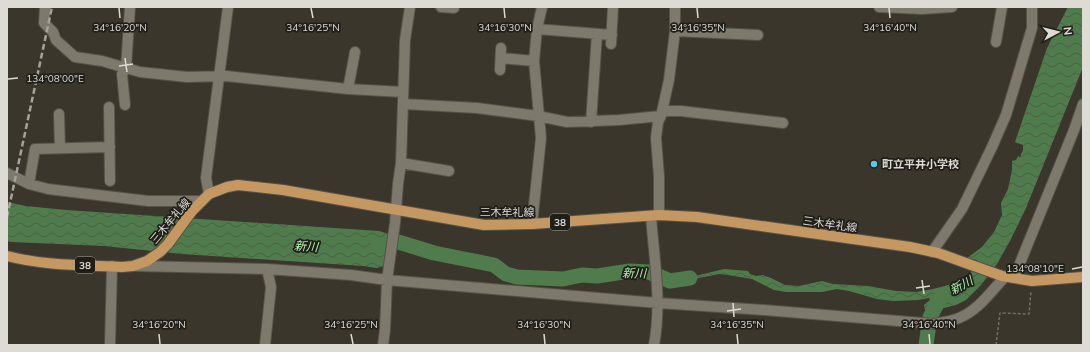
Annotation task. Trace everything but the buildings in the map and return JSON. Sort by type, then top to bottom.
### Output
[{"type":"main road","name":"三木牟礼線","points":[[7,256],[28,261],[133,266],[147,261],[160,252],[168,244],[192,211],[206,198],[226,187],[238,185],[258,187],[484,225],[532,224],[655,215],[697,218],[910,247],[935,253],[1007,277],[1032,281],[1083,277]]},
{"type":"street","points":[[45,7],[44,23],[53,32],[56,40],[75,57],[102,61],[140,72],[187,77],[226,76],[348,90],[403,92]]},
{"type":"street","points":[[125,105],[122,74],[126,68],[130,7]]},
{"type":"street","points":[[7,173],[30,184],[48,189],[162,202],[206,198],[206,178],[228,7]]},
{"type":"street","points":[[383,345],[387,280],[401,163],[405,40],[410,7]]},
{"type":"street","points":[[441,7],[454,8]]},
{"type":"street","points":[[532,224],[540,138],[534,61],[537,30],[542,7]]},
{"type":"street","points":[[537,30],[597,34],[611,40],[613,7]]},
{"type":"street","points":[[654,345],[657,332],[658,300],[654,247],[655,215],[659,178],[656,138],[658,122],[662,114],[669,80],[675,31],[675,7]]},
{"type":"street","points":[[879,7],[922,9],[952,7]]},
{"type":"street","points":[[996,42],[1002,7]]},
{"type":"street","points":[[935,253],[962,209],[1006,115],[1032,28],[1032,7]]},
{"type":"street","points":[[675,31],[758,34]]},
{"type":"street","points":[[591,122],[597,34]]},
{"type":"street","points":[[348,90],[355,52]]},
{"type":"street","points":[[500,70],[501,53],[534,61]]},
{"type":"street","points":[[404,104],[477,108],[538,116],[567,122],[591,122],[681,111],[783,123]]},
{"type":"street","points":[[133,266],[267,269],[351,275],[387,280],[658,300],[934,324],[959,318],[973,310],[1007,277],[1072,137],[1083,104]]},
{"type":"street","points":[[109,107],[110,181]]},
{"type":"street","points":[[59,114],[60,148]]},
{"type":"street","points":[[30,184],[35,149],[110,147]]},
{"type":"street","points":[[401,163],[449,171]]},
{"type":"street","points":[[110,345],[112,266]]},
{"type":"street","points":[[265,345],[271,287],[267,269]]},
{"type":"path","points":[[996,345],[1000,313],[1029,314],[1032,281]]},
{"type":"water","points":[[1068,7],[1083,7],[1083,67],[1026,208],[1011,239],[997,264],[981,285],[966,300],[956,305],[944,308],[925,310],[924,305],[930,300],[929,298],[893,301],[877,299],[837,289],[822,292],[786,292],[774,290],[752,279],[719,274],[689,280],[670,281],[724,269],[748,271],[750,274],[756,276],[763,275],[785,285],[799,286],[822,281],[833,284],[868,286],[896,291],[916,292],[960,282],[968,278],[977,260],[967,258],[982,247],[994,232],[1002,215],[1001,203],[1008,189],[1012,170],[1012,161],[1016,160],[1018,156],[1020,157],[1023,150],[1023,145],[1015,142],[1047,48]]},
{"type":"water","points":[[7,202],[26,206],[66,210],[379,231],[389,234],[391,265],[376,268],[182,254],[104,246],[11,242],[7,241]]},
{"type":"waterway","name":"新川","points":[[377,246],[395,241],[434,253],[494,265],[506,274],[517,277],[563,279],[582,275],[597,276],[630,271],[649,272],[670,281],[690,278]]},
{"type":"waterway","points":[[926,345],[930,317],[942,295]]},
{"type":"railway","points":[[7,217],[52,7]]},
{"type":"place","name":"町立平井小学校","points":[[874,164]]}]
